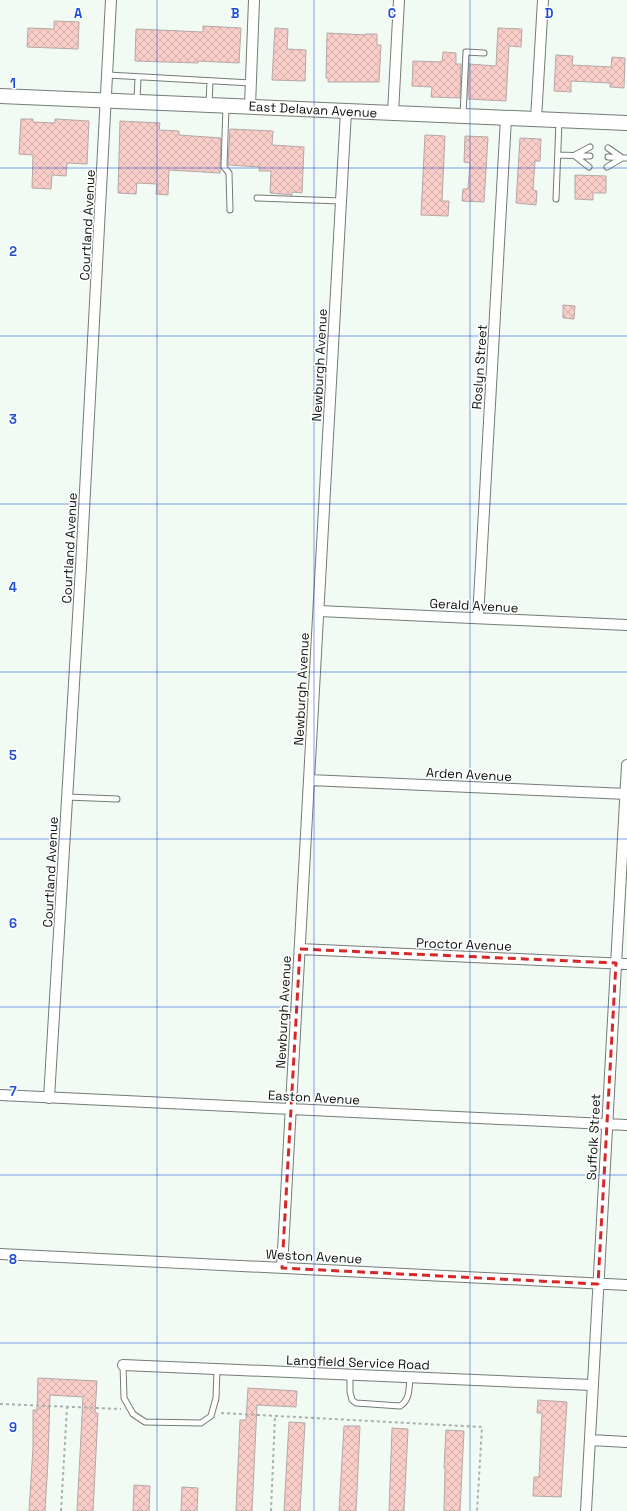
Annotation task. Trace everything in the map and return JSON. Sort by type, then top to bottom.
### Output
[{"type":"street","name":"Courtland Avenue","points":[[49,1098],[107,100],[111,0]]},
{"type":"street","points":[[250,106],[254,0]]},
{"type":"street","points":[[393,113],[398,0]]},
{"type":"street","points":[[536,119],[543,0]]},
{"type":"street","name":"East Delavan Avenue","points":[[0,96],[627,122]]},
{"type":"street","name":"Newburgh Avenue","points":[[282,1268],[346,111]]},
{"type":"street","name":"Roslyn Street","points":[[478,618],[506,118]]},
{"type":"street","name":"Gerald Avenue","points":[[319,611],[627,625]]},
{"type":"street","name":"Suffolk Street","points":[[586,1511],[606,1124],[627,765]]},
{"type":"street","name":"Arden Avenue","points":[[309,780],[626,794]]},
{"type":"street","name":"Proctor Avenue","points":[[300,950],[627,964]]},
{"type":"street","name":"Easton Avenue","points":[[0,1095],[627,1125]]},
{"type":"street","name":"Weston Avenue","points":[[0,1254],[627,1285]]},
{"type":"street","name":"Langfield Service Road","points":[[123,1365],[592,1385]]},
{"type":"street","points":[[590,1440],[627,1442]]},
{"type":"lane","points":[[463,116],[466,52],[484,53]]},
{"type":"lane","points":[[108,75],[250,83]]},
{"type":"lane","points":[[137,102],[138,77]]},
{"type":"lane","points":[[209,105],[210,81]]},
{"type":"lane","points":[[226,105],[224,167],[229,173],[230,210]]},
{"type":"lane","points":[[556,199],[560,120]]},
{"type":"lane","points":[[574,156],[590,147]]},
{"type":"lane","points":[[608,148],[624,158]]},
{"type":"lane","points":[[558,155],[590,156]]},
{"type":"lane","points":[[574,156],[589,167]]},
{"type":"lane","points":[[608,157],[624,158]]},
{"type":"lane","points":[[607,167],[624,158]]},
{"type":"lane","points":[[257,198],[340,201]]},
{"type":"lane","points":[[67,797],[117,799]]},
{"type":"lane","points":[[123,1365],[124,1398],[133,1414],[146,1422],[201,1423],[211,1416],[216,1398],[217,1369]]},
{"type":"lane","points":[[350,1375],[350,1392],[352,1400],[356,1403],[400,1406],[405,1403],[408,1397],[410,1377]]},
{"type":"path","points":[[0,1404],[130,1409]]},
{"type":"path","points":[[61,1511],[67,1407]]},
{"type":"path","points":[[212,1413],[482,1427],[477,1511]]},
{"type":"path","points":[[271,1511],[275,1416]]},
{"type":"highlighted area","points":[[300,949],[616,963],[598,1284],[282,1268]]},
{"type":"building","points":[[54,21],[79,22],[78,49],[27,47],[28,28],[54,29]]},
{"type":"building","points":[[203,26],[241,28],[239,63],[198,61],[198,63],[135,61],[136,29],[203,32]]},
{"type":"building","points":[[275,28],[288,29],[287,49],[306,50],[305,81],[272,80]]},
{"type":"building","points":[[498,28],[522,29],[521,47],[509,46],[506,101],[468,99],[469,64],[496,66]]},
{"type":"building","points":[[327,33],[365,35],[377,34],[377,45],[381,45],[379,82],[328,82],[328,78],[326,78]]},
{"type":"building","points":[[443,52],[456,53],[456,64],[461,64],[460,98],[431,97],[432,87],[412,86],[413,61],[442,62]]},
{"type":"building","points":[[556,55],[573,56],[572,65],[611,67],[612,57],[625,58],[624,88],[610,87],[610,83],[571,81],[571,92],[554,91]]},
{"type":"building","points":[[21,119],[33,119],[33,122],[55,123],[55,119],[89,121],[87,164],[67,163],[66,176],[52,175],[51,189],[32,188],[33,155],[19,154]]},
{"type":"building","points":[[120,121],[160,123],[159,130],[179,131],[179,135],[221,138],[220,173],[169,170],[168,195],[156,194],[157,184],[137,183],[136,194],[118,193]]},
{"type":"building","points":[[230,129],[273,131],[272,145],[304,147],[302,193],[292,192],[292,195],[270,193],[271,171],[259,171],[260,167],[228,165]]},
{"type":"building","points":[[425,135],[445,136],[442,201],[449,201],[448,216],[421,215]]},
{"type":"building","points":[[465,136],[488,137],[484,202],[462,201],[463,189],[468,189],[470,163],[464,162]]},
{"type":"building","points":[[520,138],[541,139],[540,161],[535,161],[533,190],[537,191],[536,205],[516,203]]},
{"type":"building","points":[[575,175],[606,176],[606,193],[593,193],[593,200],[575,199]]},
{"type":"building","points":[[563,305],[575,306],[574,319],[563,318]]},
{"type":"building","points":[[38,1378],[97,1381],[95,1413],[98,1413],[93,1511],[77,1511],[83,1397],[50,1395],[45,1511],[29,1511],[33,1448],[33,1410],[37,1410]]},
{"type":"building","points":[[248,1388],[297,1391],[296,1407],[257,1405],[252,1511],[236,1511],[240,1420],[246,1420]]},
{"type":"building","points":[[538,1400],[567,1402],[561,1497],[533,1496],[534,1477],[539,1477],[542,1413],[537,1413]]},
{"type":"building","points":[[289,1422],[305,1423],[300,1511],[284,1511]]},
{"type":"building","points":[[344,1426],[360,1426],[356,1511],[339,1511]]},
{"type":"building","points":[[392,1428],[408,1429],[404,1511],[389,1511]]},
{"type":"building","points":[[446,1430],[464,1431],[460,1511],[444,1511]]},
{"type":"building","points":[[134,1485],[150,1486],[149,1511],[133,1511]]},
{"type":"building","points":[[182,1487],[198,1488],[197,1511],[181,1511]]}]
